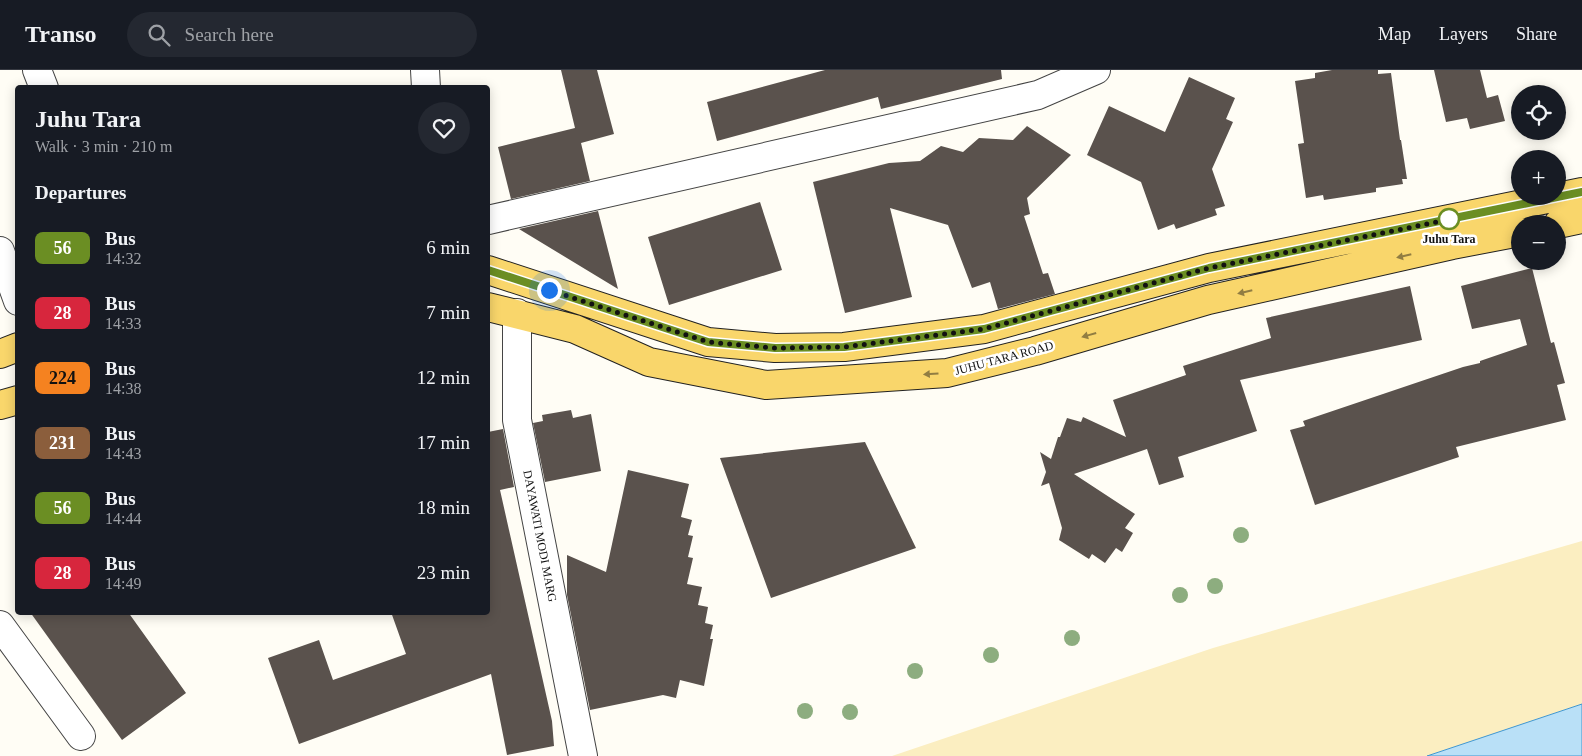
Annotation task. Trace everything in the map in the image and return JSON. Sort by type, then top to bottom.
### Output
[{"type":"main road","points":[[490,271],[708,342],[775,348],[844,347],[984,329],[1209,268],[1582,192]]},
{"type":"main road","points":[[1566,222],[1582,219]]},
{"type":"main road","name":"JUHU TARA ROAD","points":[[490,307],[575,328],[649,362],[766,385],[947,373],[1035,351],[1208,300],[1452,245],[1511,234]]},
{"type":"main road","points":[[0,354],[15,348]]},
{"type":"main road","points":[[0,405],[15,401]]},
{"type":"street","points":[[37,70],[43,85]]},
{"type":"street","points":[[425,70],[426,85]]},
{"type":"street","points":[[490,220],[1038,95],[1096,70]]},
{"type":"street","points":[[0,251],[15,293]]},
{"type":"street","name":"DAYAWATI MODI MARG","points":[[517,313],[517,420],[583,756]]},
{"type":"street","points":[[0,625],[81,736]]},
{"type":"sand","points":[[1582,541],[1582,704],[1427,756],[892,756],[1213,648]]},
{"type":"water","points":[[1582,704],[1582,756],[1427,756]]},
{"type":"building","points":[[561,70],[597,70],[614,134],[581,143],[590,181],[511,199],[498,147],[575,128]]},
{"type":"building","points":[[825,70],[1001,70],[1002,79],[881,109],[878,97],[717,141],[707,102]]},
{"type":"building","points":[[1332,70],[1378,70],[1378,74],[1391,73],[1407,179],[1402,179],[1403,184],[1376,188],[1376,192],[1324,200],[1323,195],[1306,198],[1298,144],[1304,143],[1295,81],[1315,78],[1315,73]]},
{"type":"building","points":[[1434,70],[1480,70],[1487,98],[1498,95],[1505,121],[1470,129],[1467,118],[1446,122]]},
{"type":"building","points":[[1189,77],[1235,98],[1226,119],[1233,122],[1212,169],[1225,206],[1215,209],[1217,215],[1176,229],[1174,224],[1158,230],[1141,182],[1087,155],[1109,106],[1165,132]]},
{"type":"building","points":[[1027,126],[1071,155],[1027,198],[1030,214],[1024,216],[1043,274],[1048,273],[1055,294],[998,309],[990,282],[972,288],[948,225],[890,208],[912,297],[845,313],[813,182],[889,163],[920,161],[941,146],[963,152],[979,138],[1013,140]]},
{"type":"building","points":[[760,202],[782,270],[669,305],[648,237]]},
{"type":"building","points":[[598,211],[618,289],[519,229]]},
{"type":"building","points":[[1524,270],[1533,270],[1551,343],[1554,342],[1565,383],[1557,385],[1566,420],[1456,447],[1459,457],[1315,505],[1290,430],[1305,426],[1303,421],[1480,363],[1480,361],[1527,345],[1520,319],[1472,329],[1461,286]]},
{"type":"building","points":[[1410,286],[1422,340],[1240,380],[1257,431],[1178,457],[1184,477],[1159,485],[1147,449],[1074,474],[1135,514],[1125,528],[1133,533],[1122,552],[1116,548],[1105,563],[1092,554],[1089,559],[1059,540],[1062,528],[1049,483],[1041,486],[1046,472],[1040,452],[1051,459],[1067,418],[1081,422],[1083,417],[1126,437],[1113,400],[1186,375],[1183,366],[1271,338],[1266,318]]},
{"type":"building","points":[[571,410],[573,418],[591,414],[601,471],[545,482],[533,423],[543,421],[542,415]]},
{"type":"building","points":[[503,429],[514,487],[500,490],[552,721],[554,746],[507,755],[491,674],[299,744],[268,658],[319,640],[333,680],[406,654],[392,615],[490,615],[490,432]]},
{"type":"building","points":[[865,442],[916,548],[771,598],[720,458]]},
{"type":"building","points":[[628,470],[689,484],[681,517],[692,520],[688,535],[693,536],[688,557],[693,558],[687,584],[702,587],[698,605],[708,607],[705,623],[713,625],[710,639],[713,639],[704,686],[680,680],[676,698],[663,695],[590,710],[567,595],[567,555],[606,572]]},
{"type":"building","points":[[32,615],[130,615],[186,693],[122,740]]},
{"type":"bus line","name":"56","points":[[490,271],[708,342],[775,348],[844,347],[984,329],[1209,268],[1582,192]]},
{"type":"place","name":"Juhu Tara","points":[[1449,219]]},
{"type":"route","points":[[549,290],[708,342],[775,348],[844,347],[984,329],[1209,268],[1452,219],[1449,219]]}]
